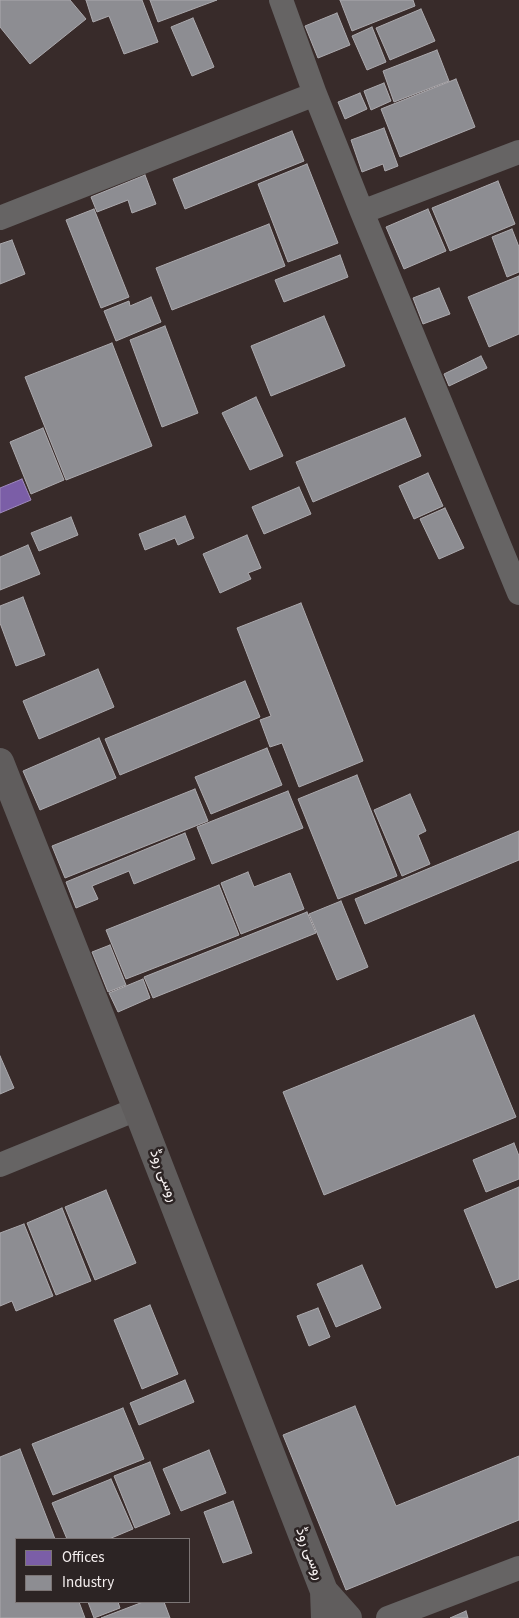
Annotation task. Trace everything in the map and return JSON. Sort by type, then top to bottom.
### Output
[{"type":"main road","name":"روسی روڈ","points":[[0,762],[137,1108],[324,1591],[325,1618]]},
{"type":"main road","name":"روسی روڈ","points":[[324,1591],[348,1618]]},
{"type":"street","points":[[281,0],[362,212],[519,593]]},
{"type":"street","points":[[0,218],[316,94]]},
{"type":"street","points":[[362,212],[519,152]]},
{"type":"street","points":[[0,1164],[137,1108]]},
{"type":"street","points":[[388,1618],[519,1568]]},
{"type":"shaded area","points":[[0,0],[519,0],[519,1618],[0,1618],[0,513],[31,500],[22,479],[0,488]]},
{"type":"building: Offices","points":[[22,479],[31,500],[0,513],[0,488]]},
{"type":"building: Industry","points":[[0,0],[70,0],[86,19],[30,64],[0,27]]},
{"type":"building: Industry","points":[[86,0],[142,0],[158,42],[124,54],[109,16],[93,22]]},
{"type":"building: Industry","points":[[150,0],[217,0],[158,22]]},
{"type":"building: Industry","points":[[340,0],[413,0],[415,6],[352,31]]},
{"type":"building: Industry","points":[[421,9],[435,41],[390,60],[376,28]]},
{"type":"building: Industry","points":[[337,13],[350,45],[318,58],[305,26]]},
{"type":"building: Industry","points":[[193,18],[214,67],[192,76],[171,27]]},
{"type":"building: Industry","points":[[372,27],[386,62],[367,70],[352,36]]},
{"type":"building: Industry","points":[[437,50],[449,81],[394,102],[383,71]]},
{"type":"building: Industry","points":[[456,79],[475,127],[400,157],[381,109]]},
{"type":"building: Industry","points":[[384,83],[391,101],[371,110],[364,91]]},
{"type":"building: Industry","points":[[360,93],[367,109],[345,119],[338,102]]},
{"type":"building: Industry","points":[[384,128],[398,166],[385,171],[383,164],[362,172],[351,140]]},
{"type":"building: Industry","points":[[292,131],[304,161],[185,209],[173,179]]},
{"type":"building: Industry","points":[[307,164],[338,243],[288,262],[258,184]]},
{"type":"building: Industry","points":[[145,175],[156,204],[132,213],[128,200],[97,212],[91,197]]},
{"type":"building: Industry","points":[[498,181],[515,224],[450,251],[432,208]]},
{"type":"building: Industry","points":[[94,209],[129,297],[101,308],[66,220]]},
{"type":"building: Industry","points":[[428,209],[446,251],[404,269],[386,227]]},
{"type":"building: Industry","points":[[269,224],[285,266],[172,310],[156,268]]},
{"type":"building: Industry","points":[[512,229],[519,247],[519,272],[507,277],[492,237]]},
{"type":"building: Industry","points":[[12,240],[25,274],[0,284],[0,244]]},
{"type":"building: Industry","points":[[340,255],[348,277],[284,302],[275,280]]},
{"type":"building: Industry","points":[[519,276],[519,334],[489,347],[468,297]]},
{"type":"building: Industry","points":[[439,288],[450,314],[423,324],[413,298]]},
{"type":"building: Industry","points":[[151,297],[161,322],[116,341],[104,311],[129,301],[130,306]]},
{"type":"building: Industry","points":[[324,316],[345,366],[271,396],[251,346]]},
{"type":"building: Industry","points":[[165,326],[198,413],[162,427],[130,340]]},
{"type":"building: Industry","points":[[112,343],[152,446],[66,480],[25,377]]},
{"type":"building: Industry","points":[[481,356],[487,368],[449,386],[444,374]]},
{"type":"building: Industry","points":[[256,397],[283,456],[250,470],[222,413]]},
{"type":"building: Industry","points":[[405,418],[421,456],[313,502],[296,462]]},
{"type":"building: Industry","points":[[43,428],[64,480],[31,494],[10,442]]},
{"type":"building: Industry","points":[[428,473],[443,506],[414,519],[399,486]]},
{"type":"building: Industry","points":[[299,487],[311,514],[264,534],[252,507]]},
{"type":"building: Industry","points":[[445,508],[464,548],[439,559],[420,519]]},
{"type":"building: Industry","points":[[185,516],[194,538],[178,545],[175,538],[145,550],[139,534]]},
{"type":"building: Industry","points":[[71,517],[78,535],[39,551],[31,533]]},
{"type":"building: Industry","points":[[247,535],[261,568],[248,573],[251,579],[220,593],[203,554]]},
{"type":"building: Industry","points":[[28,545],[40,574],[0,590],[0,557]]},
{"type":"building: Industry","points":[[23,597],[45,655],[16,666],[0,623],[0,606]]},
{"type":"building: Industry","points":[[301,603],[363,761],[299,787],[282,743],[270,747],[260,720],[271,716],[237,628]]},
{"type":"building: Industry","points":[[98,669],[114,707],[39,739],[23,701]]},
{"type":"building: Industry","points":[[245,681],[260,717],[120,775],[105,739]]},
{"type":"building: Industry","points":[[99,738],[116,778],[40,810],[23,771]]},
{"type":"building: Industry","points":[[267,748],[282,785],[211,814],[195,777]]},
{"type":"building: Industry","points":[[357,775],[397,876],[338,899],[298,799]]},
{"type":"building: Industry","points":[[195,789],[208,821],[65,878],[52,846]]},
{"type":"building: Industry","points":[[288,791],[303,828],[212,864],[197,827]]},
{"type":"building: Industry","points":[[410,794],[426,831],[418,835],[430,864],[402,876],[374,810]]},
{"type":"building: Industry","points":[[519,831],[519,860],[365,924],[355,899]]},
{"type":"building: Industry","points":[[185,833],[195,859],[134,884],[129,871],[92,886],[98,899],[76,908],[66,882]]},
{"type":"building: Industry","points":[[248,872],[254,887],[290,873],[304,909],[241,934],[221,883]]},
{"type":"building: Industry","points":[[219,885],[239,935],[126,979],[106,930]]},
{"type":"building: Industry","points":[[341,901],[368,967],[337,980],[309,914]]},
{"type":"building: Industry","points":[[307,912],[316,933],[153,998],[144,977]]},
{"type":"building: Industry","points":[[110,945],[126,985],[108,992],[92,952]]},
{"type":"building: Industry","points":[[143,979],[150,998],[118,1012],[109,993]]},
{"type":"building: Industry","points":[[474,1015],[516,1117],[324,1195],[283,1092]]},
{"type":"building: Industry","points":[[0,1056],[14,1088],[0,1094]]},
{"type":"building: Industry","points":[[514,1143],[519,1156],[519,1179],[486,1192],[473,1160]]},
{"type":"building: Industry","points":[[519,1187],[519,1279],[496,1288],[464,1210]]},
{"type":"building: Industry","points":[[106,1190],[136,1263],[95,1280],[65,1207]]},
{"type":"building: Industry","points":[[62,1208],[91,1281],[56,1295],[27,1223]]},
{"type":"building: Industry","points":[[24,1224],[53,1296],[16,1311],[12,1301],[0,1306],[0,1233]]},
{"type":"building: Industry","points":[[362,1265],[381,1308],[336,1327],[317,1284]]},
{"type":"building: Industry","points":[[150,1305],[178,1374],[142,1389],[114,1320]]},
{"type":"building: Industry","points":[[318,1308],[330,1337],[309,1346],[297,1316]]},
{"type":"building: Industry","points":[[185,1380],[194,1402],[139,1425],[130,1403]]},
{"type":"building: Industry","points":[[355,1406],[396,1506],[519,1456],[519,1520],[346,1590],[283,1435]]},
{"type":"building: Industry","points":[[123,1408],[144,1459],[53,1495],[32,1444]]},
{"type":"building: Industry","points":[[20,1449],[55,1538],[15,1538],[15,1603],[79,1603],[85,1618],[0,1618],[0,1457]]},
{"type":"building: Industry","points":[[209,1450],[226,1493],[181,1511],[163,1469]]},
{"type":"building: Industry","points":[[150,1462],[170,1514],[135,1528],[114,1476]]},
{"type":"building: Industry","points":[[111,1479],[133,1529],[111,1538],[67,1538],[52,1503]]},
{"type":"building: Industry","points":[[233,1501],[252,1553],[223,1563],[204,1512]]},
{"type":"building: Industry","points":[[88,1603],[118,1603],[120,1608],[94,1618]]},
{"type":"building: Industry","points":[[140,1603],[164,1603],[170,1618],[101,1618]]},
{"type":"building: Industry","points":[[466,1611],[468,1618],[450,1618]]}]
